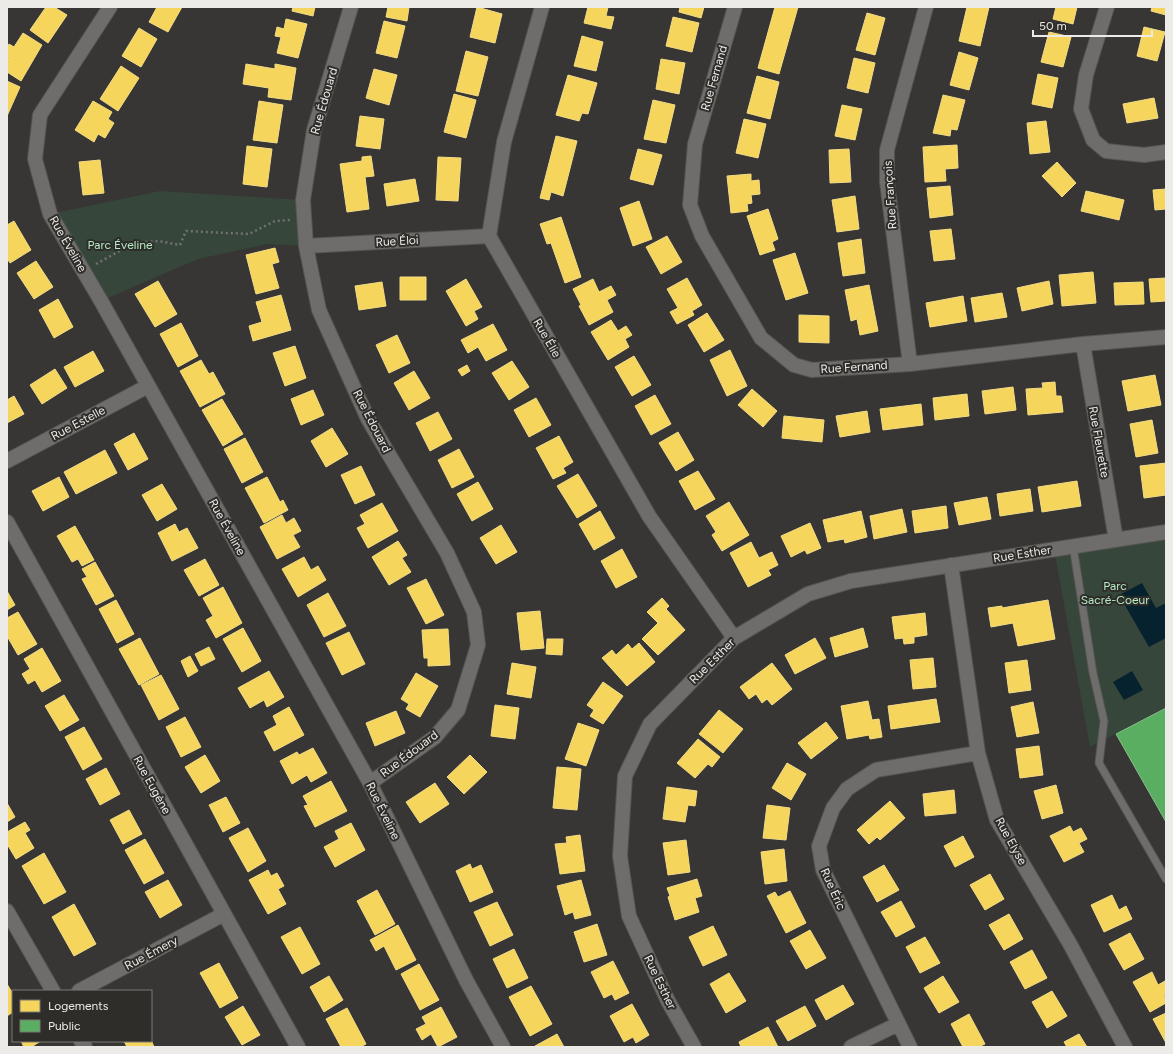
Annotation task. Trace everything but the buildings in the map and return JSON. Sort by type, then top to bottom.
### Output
[{"type":"street","name":"Rue Éveline","points":[[110,7],[40,115],[34,159],[50,214],[84,272],[370,783],[466,980],[503,1047]]},
{"type":"street","name":"Rue Édouard","points":[[351,7],[314,130],[303,200],[306,246],[319,310],[368,419],[447,553],[474,612],[478,645],[458,710],[435,737],[370,783]]},
{"type":"street","points":[[489,236],[504,142],[542,7]]},
{"type":"street","name":"Rue Fernand","points":[[735,7],[695,144],[690,205],[702,236],[761,338],[794,366],[812,370],[910,364],[1082,344],[1166,337]]},
{"type":"street","name":"Rue François","points":[[910,364],[887,182],[887,150],[926,7]]},
{"type":"street","points":[[1107,7],[1086,75],[1081,109],[1093,140],[1106,151],[1144,155],[1166,152]]},
{"type":"street","name":"Rue Éloi","points":[[306,246],[489,236]]},
{"type":"street","name":"Rue Élie","points":[[489,236],[649,516],[734,638]]},
{"type":"street","name":"Rue Fleurette","points":[[1082,344],[1116,540]]},
{"type":"street","name":"Rue Estelle","points":[[7,460],[148,386]]},
{"type":"street","name":"Rue Eugène","points":[[7,522],[298,1047]]},
{"type":"street","name":"Rue Esther","points":[[694,1047],[668,1001],[629,916],[620,856],[625,776],[650,724],[734,638],[808,594],[851,582],[1166,532]]},
{"type":"street","name":"Rue Elyse","points":[[951,565],[978,753],[997,820],[1070,944],[1125,1047]]},
{"type":"street","name":"Rue Éric","points":[[910,1047],[823,870],[819,846],[833,808],[842,795],[847,789],[876,770],[978,753]]},
{"type":"street","points":[[7,911],[52,990]]},
{"type":"street","name":"Rue Émery","points":[[81,990],[224,914]]},
{"type":"street","points":[[851,1047],[898,1024]]},
{"type":"lane","points":[[1073,546],[1093,673],[1104,721],[1099,763],[1166,879]]},
{"type":"path","points":[[84,272],[134,242],[159,241],[180,245],[186,232],[248,234],[275,221],[304,219]]},
{"type":"green space","name":"Parc Éveline","points":[[160,191],[303,200],[306,246],[268,244],[198,259],[101,301],[50,214]]},
{"type":"green space","name":"Parc Sacré-Coeur","points":[[1166,532],[1166,707],[1090,747],[1054,549]]},
{"type":"water","points":[[1142,583],[1156,608],[1166,603],[1166,638],[1149,647],[1119,595]]},
{"type":"water","points":[[1132,671],[1143,690],[1124,700],[1113,682]]}]
